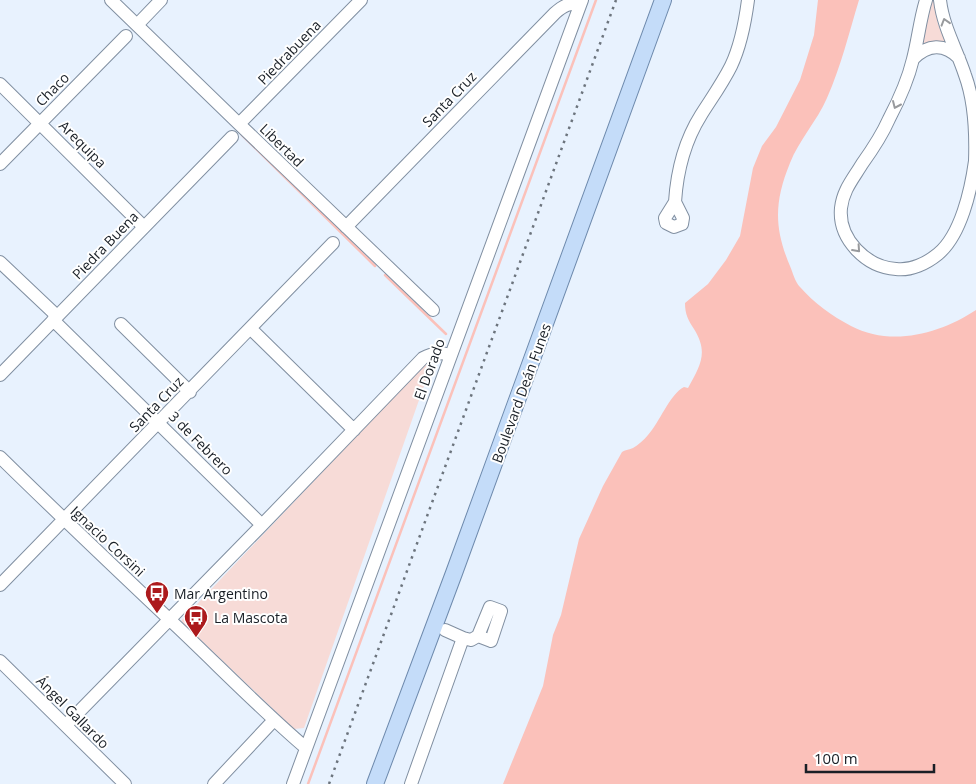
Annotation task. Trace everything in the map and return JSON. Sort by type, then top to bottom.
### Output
[{"type":"main road","name":"Boulevard Deán Funes","points":[[375,784],[556,296],[663,0]]},
{"type":"main road","name":"Boulevard Deán Funes","points":[[387,784],[445,630],[674,0]]},
{"type":"street","name":"Libertad","points":[[111,0],[433,310]]},
{"type":"street","points":[[137,25],[161,0]]},
{"type":"street","name":"Piedrabuena","points":[[239,124],[361,0]]},
{"type":"street","points":[[674,202],[676,180],[682,156],[700,116],[731,66],[740,42],[748,0]]},
{"type":"street","points":[[926,0],[913,60],[904,87],[875,145],[849,182],[841,209],[843,226],[848,238],[857,250],[867,259],[882,266],[897,269],[911,268],[925,263],[939,253],[948,242],[960,220],[969,195],[975,160],[976,130],[972,100],[959,58],[946,27],[940,0]]},
{"type":"street","name":"Santa Cruz","points":[[346,227],[555,12],[571,3],[581,2]]},
{"type":"street","name":"El Dorado","points":[[293,784],[581,2]]},
{"type":"street","name":"Chaco","points":[[0,164],[126,36]]},
{"type":"street","points":[[913,60],[925,50],[939,47],[952,51],[959,58]]},
{"type":"street","name":"Arequipa","points":[[0,84],[144,227]]},
{"type":"street","name":"Piedra Buena","points":[[0,375],[232,137]]},
{"type":"street","name":"Santa Cruz","points":[[0,585],[333,243]]},
{"type":"street","name":"3 de Febrero","points":[[0,262],[262,525]]},
{"type":"street","points":[[121,324],[190,392]]},
{"type":"street","points":[[251,329],[354,430]]},
{"type":"street","points":[[66,725],[423,358],[430,354],[442,353],[450,355]]},
{"type":"street","name":"Ignacio Corsini","points":[[0,457],[63,520],[306,748]]},
{"type":"street","points":[[445,630],[471,640],[478,636]]},
{"type":"street","points":[[410,784],[463,638]]},
{"type":"street","name":"Ángel Gallardo","points":[[0,661],[66,725],[120,782]]},
{"type":"street","points":[[214,784],[274,720]]},
{"type":"shaded area","points":[[818,0],[859,0],[832,86],[823,106],[798,146],[781,190],[778,215],[779,227],[781,239],[795,280],[811,298],[837,318],[866,332],[882,336],[915,335],[931,331],[947,326],[976,310],[976,784],[503,784],[543,686],[553,635],[561,615],[579,539],[603,486],[622,452],[633,448],[646,437],[674,396],[684,387],[688,388],[699,366],[702,352],[701,345],[687,317],[685,303],[708,284],[726,260],[740,236],[753,168],[762,146],[776,127],[800,80],[814,35]]},
{"type":"shaded area","points":[[930,0],[934,1],[938,24],[947,45],[921,49]]},
{"type":"shaded area","points":[[426,363],[432,363],[304,728],[294,729],[181,621]]},
{"type":"waterway","points":[[308,784],[596,0]]},
{"type":"waterway","points":[[242,135],[375,266]]},
{"type":"waterway","points":[[385,275],[446,334]]},
{"type":"railway","points":[[329,784],[616,0]]},
{"type":"place","name":"Mar Argentino","points":[[157,614]]},
{"type":"place","name":"La Mascota","points":[[196,638]]}]
